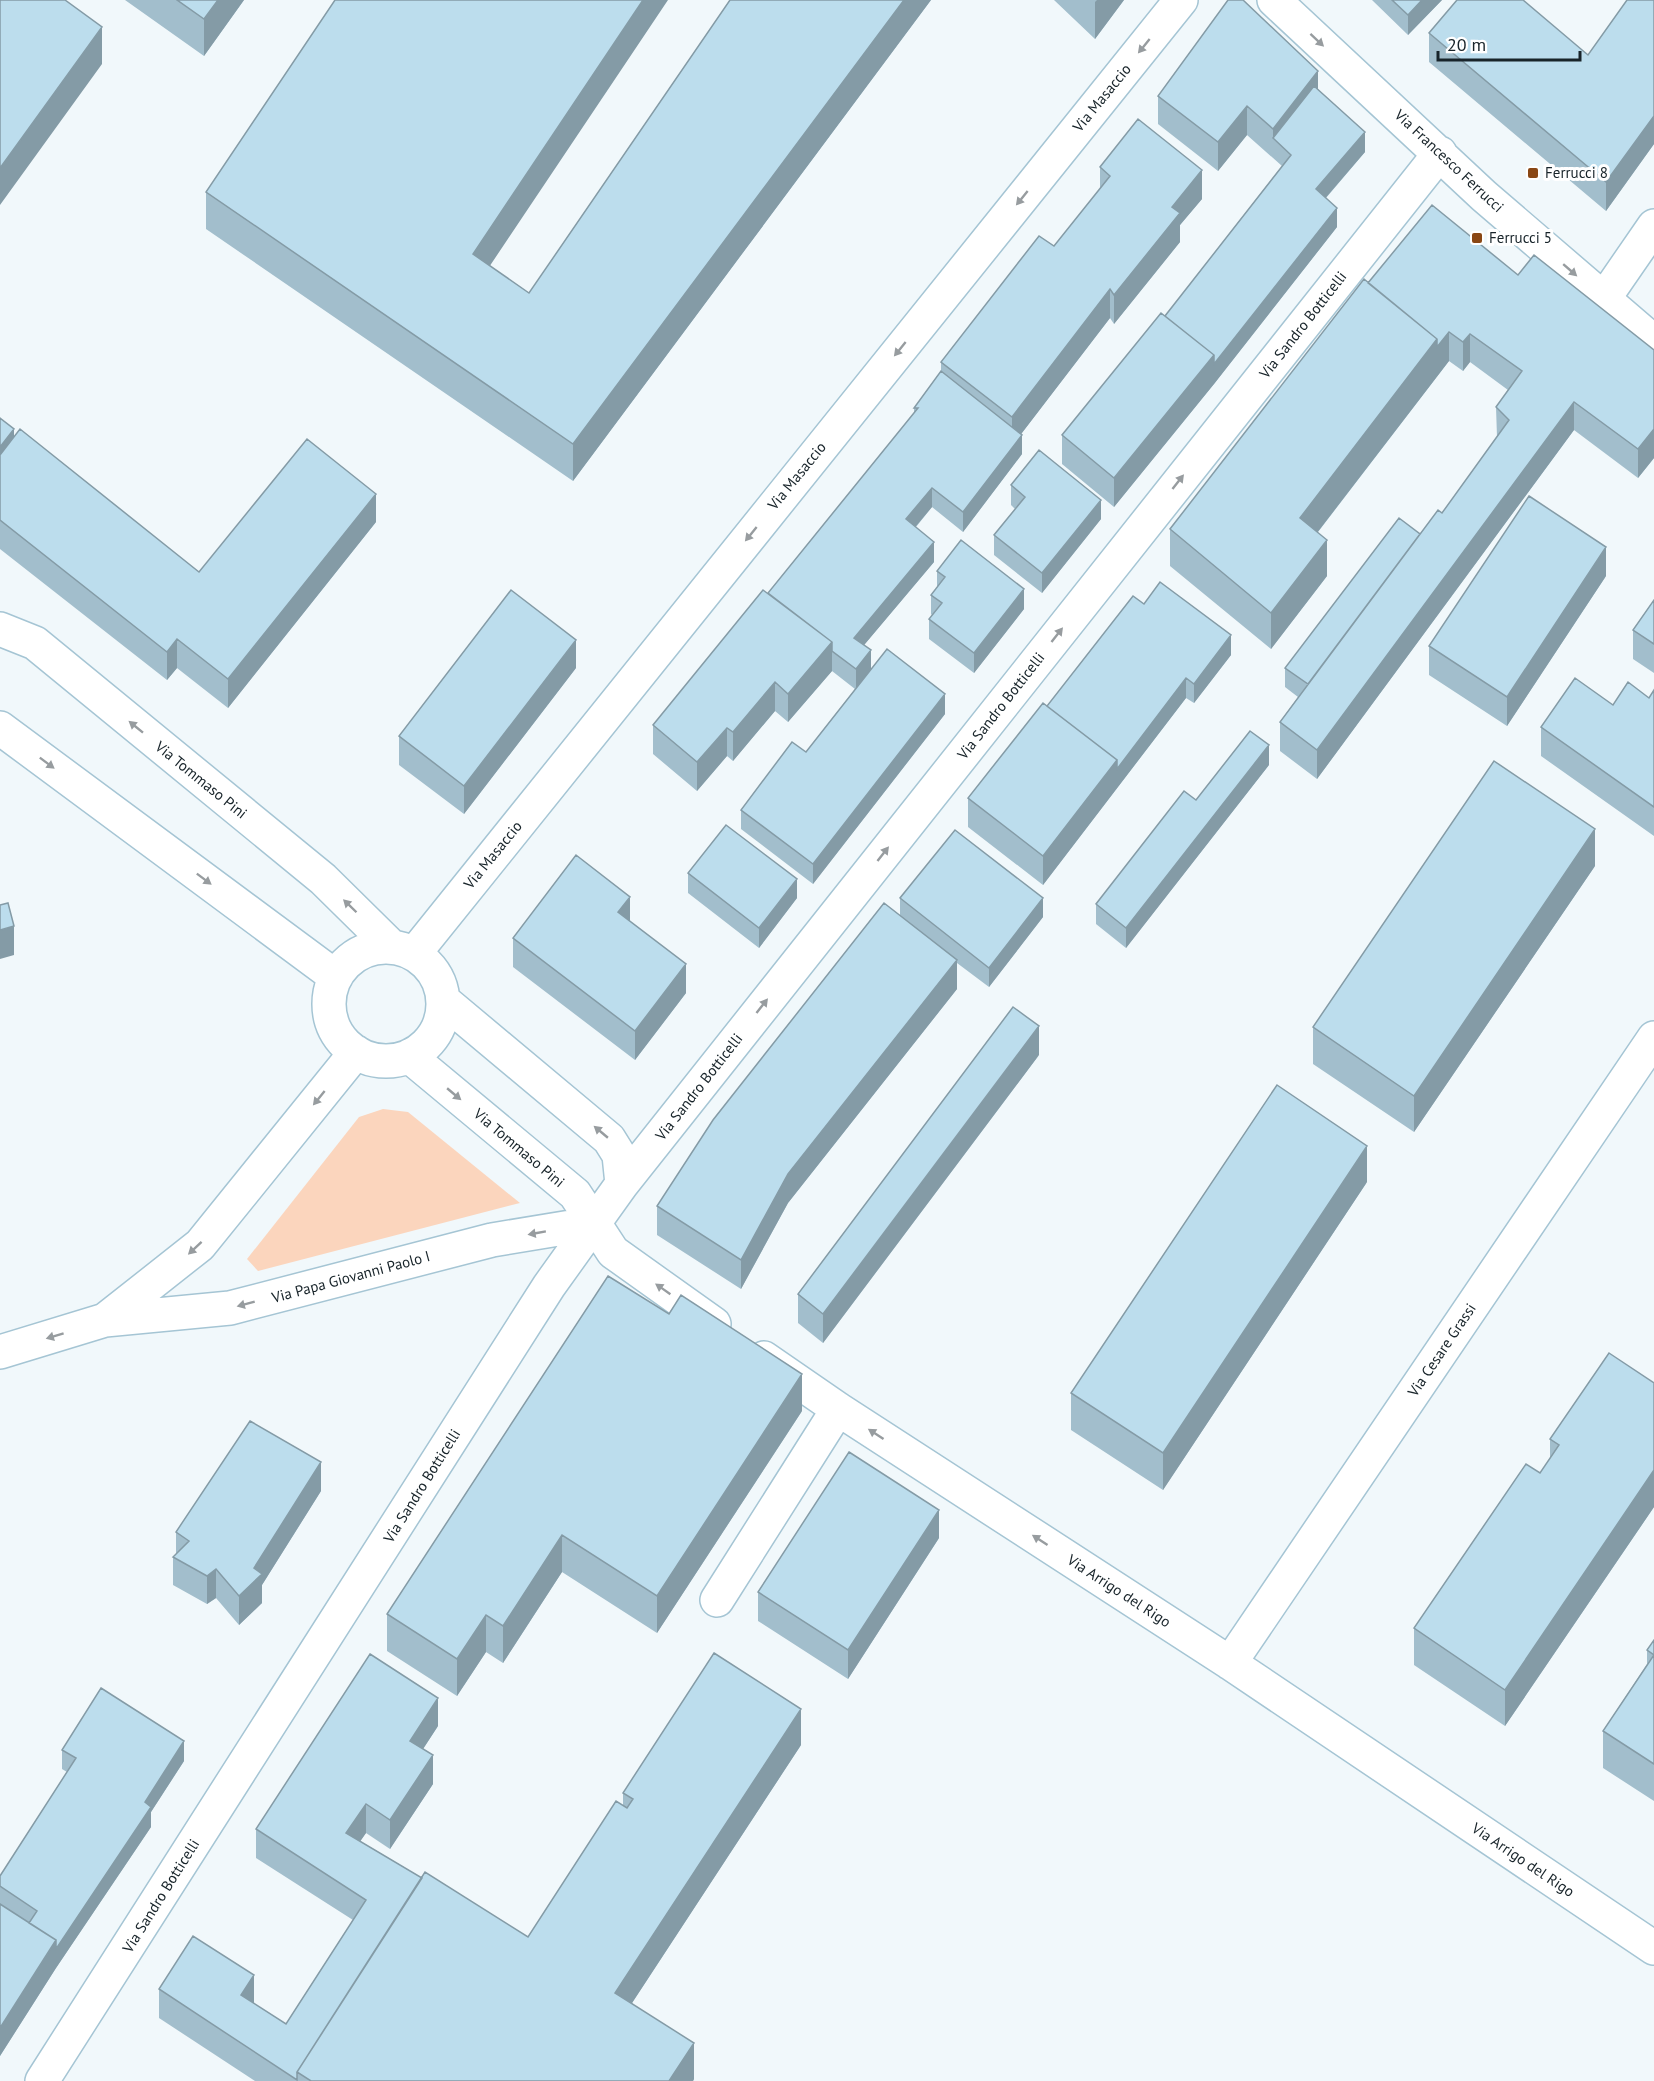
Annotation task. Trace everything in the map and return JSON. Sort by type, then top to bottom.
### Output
[{"type":"street","name":"Via Masaccio","points":[[403,950],[1181,0]]},
{"type":"street","name":"Via Francesco Ferrucci","points":[[1275,0],[1440,153],[1603,300],[1654,342]]},
{"type":"street","name":"Via Sandro Botticelli","points":[[42,2081],[549,1286],[621,1184],[1440,153]]},
{"type":"street","points":[[1603,300],[1654,226]]},
{"type":"street","name":"Via Tommaso Pini","points":[[0,629],[34,643],[323,879],[403,950],[429,966],[439,982],[444,1001],[609,1139],[619,1155],[621,1184]]},
{"type":"street","points":[[0,728],[336,977]]},
{"type":"street","points":[[403,950],[375,948],[359,953],[346,963],[336,977],[330,994],[329,1010],[333,1027],[343,1041],[356,1052],[373,1059],[392,1061],[409,1056],[424,1047],[435,1034],[442,1018],[444,1001]]},
{"type":"street","name":"Via Cesare Grassi","points":[[1230,1663],[1654,1038]]},
{"type":"street","name":"Via Papa Giovanni Paolo I","points":[[105,1320],[200,1245],[356,1052]]},
{"type":"street","name":"Via Tommaso Pini","points":[[409,1056],[575,1194],[595,1223]]},
{"type":"street","name":"Via Papa Giovanni Paolo I","points":[[0,1352],[105,1320],[230,1308],[492,1240],[595,1223]]},
{"type":"street","name":"Via Arrigo del Rigo","points":[[595,1223],[614,1252],[633,1268],[838,1409],[1230,1663],[1654,1948]]},
{"type":"street","points":[[717,1599],[838,1409]]},
{"type":"shaded area","points":[[383,1109],[408,1112],[520,1203],[258,1271],[247,1259],[359,1117]]},
{"type":"building","points":[[0,0],[65,0],[102,27],[0,168]]},
{"type":"building","points":[[177,0],[218,0],[204,19]]},
{"type":"building","points":[[335,0],[643,0],[473,254],[529,293],[730,0],[904,0],[573,444],[206,192]]},
{"type":"building","points":[[1228,0],[1243,0],[1318,71],[1273,129],[1247,106],[1218,142],[1158,96]]},
{"type":"building","points":[[1392,0],[1422,0],[1408,15]]},
{"type":"building","points":[[1457,0],[1523,0],[1588,55],[1627,0],[1654,0],[1654,116],[1606,182],[1429,33]]},
{"type":"building","points":[[1314,86],[1365,132],[1316,189],[1337,208],[1214,364],[1214,355],[1165,316],[1291,155],[1273,138]]},
{"type":"building","points":[[1138,119],[1202,170],[1172,207],[1180,213],[1114,295],[1110,289],[1012,417],[941,362],[1039,236],[1054,246],[1110,176],[1100,167]]},
{"type":"building","points":[[1432,205],[1518,275],[1534,255],[1654,350],[1654,429],[1638,449],[1574,402],[1317,750],[1280,722],[1438,510],[1442,513],[1509,420],[1496,407],[1522,371],[1470,334],[1463,342],[1449,332],[1437,347],[1437,339],[1368,283]]},
{"type":"building","points":[[1364,279],[1437,339],[1300,518],[1327,540],[1271,613],[1170,529]]},
{"type":"building","points":[[1161,313],[1214,355],[1114,478],[1062,435]]},
{"type":"building","points":[[941,371],[1022,435],[963,512],[932,488],[906,519],[934,542],[854,638],[871,650],[856,669],[832,651],[832,642],[768,593],[918,408],[914,408]]},
{"type":"building","points":[[0,418],[14,429],[0,447]]},
{"type":"building","points":[[20,429],[199,572],[307,439],[376,494],[228,679],[177,639],[167,652],[0,520],[0,455]]},
{"type":"building","points":[[1039,450],[1101,500],[1042,573],[994,535],[1025,497],[1011,485]]},
{"type":"building","points":[[1529,496],[1606,547],[1507,697],[1429,646]]},
{"type":"building","points":[[1399,518],[1420,534],[1308,684],[1285,668]]},
{"type":"building","points":[[961,540],[1024,589],[974,653],[929,619],[942,603],[931,595],[945,577],[937,571]]},
{"type":"building","points":[[1160,582],[1231,635],[1194,684],[1186,678],[1117,769],[1117,760],[1047,706],[1133,596],[1144,604]]},
{"type":"building","points":[[511,590],[576,640],[464,786],[399,736]]},
{"type":"building","points":[[763,590],[832,642],[788,694],[775,682],[733,732],[727,728],[697,762],[653,725]]},
{"type":"building","points":[[1654,600],[1654,644],[1633,630]]},
{"type":"building","points":[[887,649],[945,694],[813,864],[741,810],[792,742],[806,752]]},
{"type":"building","points":[[1575,678],[1613,705],[1628,682],[1649,698],[1654,690],[1654,807],[1541,727]]},
{"type":"building","points":[[1043,703],[1117,760],[1043,856],[968,798]]},
{"type":"building","points":[[1250,731],[1269,745],[1126,928],[1096,904],[1184,791],[1196,800]]},
{"type":"building","points":[[1494,761],[1595,829],[1414,1096],[1313,1027]]},
{"type":"building","points":[[726,825],[797,879],[759,928],[688,873]]},
{"type":"building","points":[[955,830],[1043,898],[989,968],[900,898]]},
{"type":"building","points":[[576,855],[630,897],[618,912],[686,964],[635,1031],[513,938]]},
{"type":"building","points":[[8,903],[14,926],[0,930],[0,905]]},
{"type":"building","points":[[884,903],[957,960],[788,1174],[741,1260],[657,1206],[713,1120]]},
{"type":"building","points":[[1013,1007],[1039,1026],[823,1314],[798,1294]]},
{"type":"building","points":[[1277,1085],[1367,1146],[1163,1453],[1071,1393]]},
{"type":"building","points":[[608,1276],[669,1314],[681,1295],[802,1374],[657,1596],[562,1535],[503,1626],[486,1615],[457,1659],[387,1614]]},
{"type":"building","points":[[1609,1353],[1654,1383],[1654,1470],[1505,1690],[1414,1628],[1526,1464],[1540,1473],[1559,1445],[1550,1439]]},
{"type":"building","points":[[250,1421],[321,1462],[254,1568],[262,1574],[239,1596],[216,1569],[207,1576],[173,1557],[189,1541],[176,1532]]},
{"type":"building","points":[[849,1452],[939,1510],[848,1650],[758,1592]]},
{"type":"building","points":[[1654,1640],[1654,1655],[1647,1650]]},
{"type":"building","points":[[714,1653],[801,1709],[615,1993],[694,2043],[669,2081],[311,2081],[297,2072],[425,1872],[528,1937],[616,1801],[627,1808],[633,1799],[623,1793]]},
{"type":"building","points":[[370,1654],[438,1698],[410,1741],[433,1755],[390,1820],[366,1804],[346,1833],[422,1878],[297,2072],[297,2080],[159,1989],[193,1936],[254,1975],[241,1995],[286,2024],[366,1900],[256,1829]]},
{"type":"building","points":[[1654,1655],[1654,1764],[1603,1731]]},
{"type":"building","points":[[101,1688],[184,1741],[145,1802],[151,1807],[56,1949],[56,1940],[29,1923],[37,1911],[0,1886],[0,1876],[76,1758],[62,1750]]},
{"type":"building","points":[[0,1904],[56,1940],[0,2028]]},
{"type":"place","name":"Ferrucci 8","points":[[1533,173]]},
{"type":"place","name":"Ferrucci 5","points":[[1477,238]]}]
